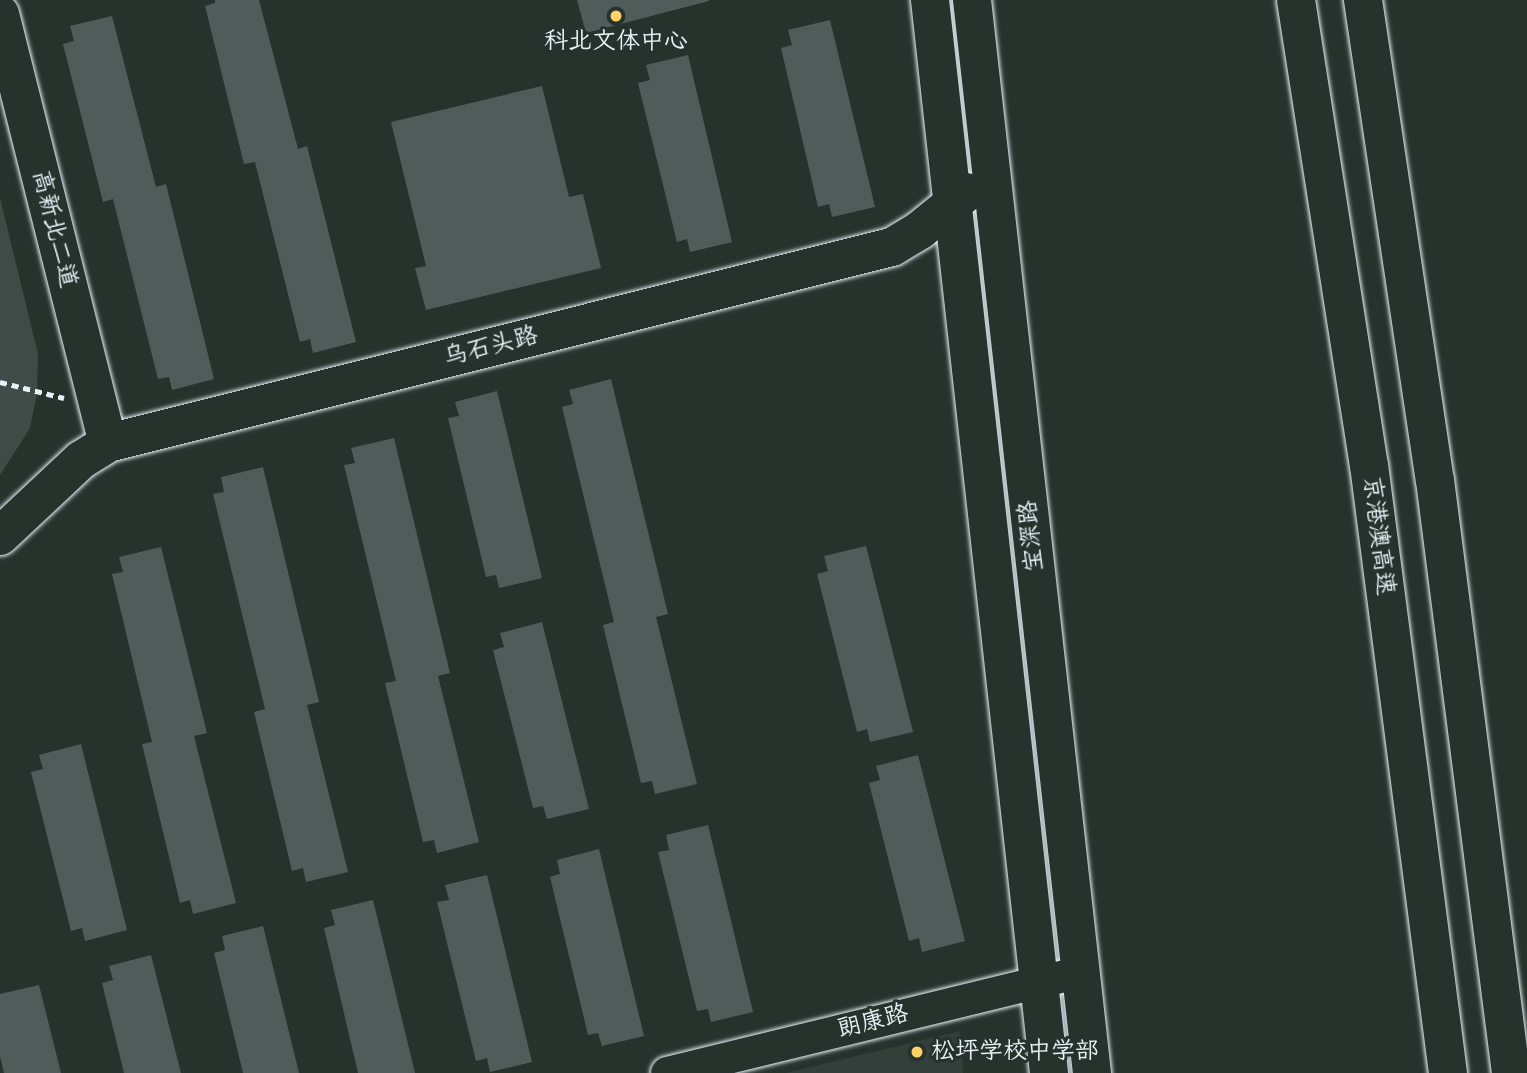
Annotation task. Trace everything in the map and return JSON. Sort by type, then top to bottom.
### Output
[{"type":"main road","name":"宝深路","points":[[930,0],[1049,1073]]},
{"type":"main road","name":"宝深路","points":[[972,0],[1092,1073]]},
{"type":"main road","name":"京港澳高速","points":[[1296,0],[1369,465],[1448,1073]]},
{"type":"main road","points":[[1363,0],[1435,480],[1511,1073]]},
{"type":"main road","name":"高新北二道","points":[[0,14],[103,425]]},
{"type":"main road","name":"乌石头路","points":[[0,536],[81,460],[103,425],[892,247],[920,230],[991,174]]},
{"type":"street","name":"朗康路","points":[[667,1073],[1080,972]]},
{"type":"path","points":[[0,382],[103,425]]},
{"type":"shaded area","points":[[0,198],[38,354],[37,394],[30,428],[0,475]]},
{"type":"shaded area","name":"松坪学校中学部","points":[[960,1031],[963,1073],[786,1073]]},
{"type":"building","points":[[215,0],[259,0],[298,149],[307,146],[356,342],[313,353],[310,339],[300,342],[255,162],[244,164],[205,6],[215,3]]},
{"type":"building","name":"科北文体中心","points":[[577,0],[709,0],[709,1],[586,33]]},
{"type":"building","points":[[112,16],[156,187],[166,184],[214,379],[172,390],[169,377],[158,379],[113,199],[103,202],[63,44],[74,41],[70,26]]},
{"type":"building","points":[[830,20],[875,207],[832,217],[829,204],[818,207],[781,48],[792,45],[788,30]]},
{"type":"building","points":[[688,55],[732,242],[690,252],[687,239],[677,242],[638,83],[650,80],[646,65]]},
{"type":"building","points":[[542,86],[569,197],[583,194],[601,268],[426,310],[415,268],[426,266],[391,122]]},
{"type":"building","points":[[611,379],[668,614],[656,617],[697,784],[655,794],[652,781],[641,783],[603,625],[614,622],[562,407],[573,404],[569,390]]},
{"type":"building","points":[[497,391],[542,578],[499,588],[496,575],[486,577],[448,418],[459,416],[455,402]]},
{"type":"building","points":[[394,438],[450,673],[438,676],[479,842],[437,853],[434,840],[423,842],[385,683],[396,681],[344,465],[355,463],[351,448]]},
{"type":"building","points":[[263,467],[319,702],[307,705],[348,872],[306,882],[303,868],[292,871],[254,712],[265,709],[213,494],[224,492],[221,477]]},
{"type":"building","points":[[866,546],[913,732],[870,742],[867,729],[857,732],[817,574],[828,571],[824,556]]},
{"type":"building","points":[[161,547],[207,733],[194,736],[236,903],[193,914],[190,900],[180,903],[142,744],[152,742],[112,574],[123,572],[119,557]]},
{"type":"building","points":[[542,622],[589,809],[547,819],[543,806],[533,808],[493,650],[504,647],[500,633]]},
{"type":"building","points":[[81,744],[127,930],[85,941],[82,928],[71,931],[31,772],[43,769],[39,755]]},
{"type":"building","points":[[918,755],[965,941],[922,952],[919,938],[909,941],[869,783],[880,780],[876,766]]},
{"type":"building","points":[[708,825],[753,1012],[711,1022],[708,1009],[697,1011],[658,852],[669,850],[666,835]]},
{"type":"building","points":[[599,849],[644,1036],[602,1046],[598,1033],[588,1035],[550,877],[560,874],[557,860]]},
{"type":"building","points":[[487,875],[532,1062],[490,1072],[487,1058],[476,1061],[437,902],[449,900],[445,885]]},
{"type":"building","points":[[373,900],[415,1073],[358,1073],[324,928],[335,925],[331,910]]},
{"type":"building","points":[[263,926],[299,1073],[243,1073],[214,953],[225,950],[222,936]]},
{"type":"building","points":[[151,955],[181,1073],[124,1073],[102,983],[113,980],[109,966]]},
{"type":"building","points":[[39,985],[61,1073],[4,1073],[0,1056],[0,994]]},
{"type":"place","name":"科北文体中心","points":[[616,16]]},
{"type":"place","name":"松坪学校中学部","points":[[917,1052]]}]
